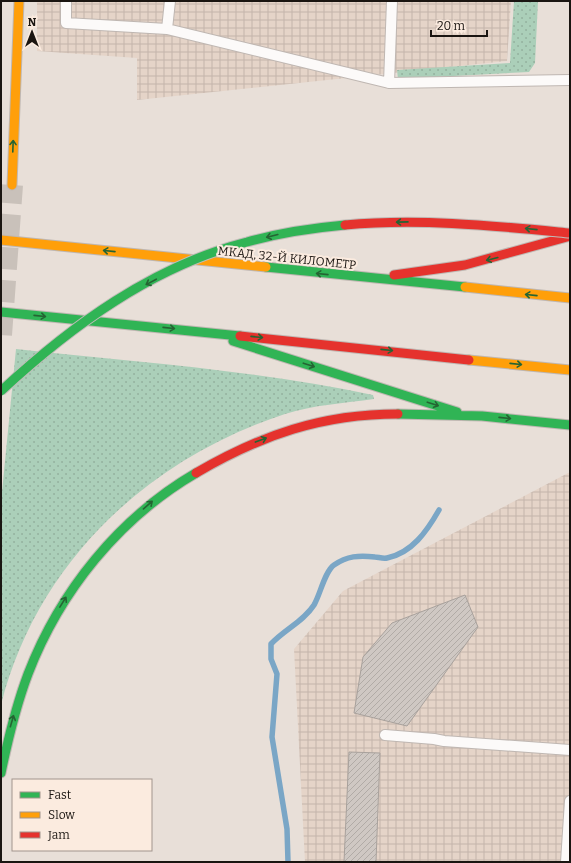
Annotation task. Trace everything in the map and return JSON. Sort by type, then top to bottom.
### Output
[{"type":"main road","points":[[12,185],[19,1]]},
{"type":"main road","points":[[1,390],[29,365],[64,338],[124,297],[181,267],[246,242],[282,233],[315,228],[403,222],[452,222],[570,235]]},
{"type":"main road","points":[[360,278],[420,273],[465,265],[570,235]]},
{"type":"main road","name":"МКАД, 32-Й КИЛОМЕТР","points":[[1,240],[360,278],[570,298]]},
{"type":"main road","points":[[1,312],[570,370]]},
{"type":"main road","points":[[205,332],[466,414]]},
{"type":"main road","points":[[1,773],[6,742],[28,674],[58,611],[97,554],[122,528],[155,499],[184,479],[247,445],[296,428],[334,419],[390,413],[466,414],[570,425]]},
{"type":"lane","points":[[66,1],[66,23],[167,29],[389,83],[570,80]]},
{"type":"lane","points":[[167,29],[170,1]]},
{"type":"lane","points":[[389,83],[392,1]]},
{"type":"lane","points":[[385,735],[434,739],[444,742],[570,750]]},
{"type":"lane","points":[[566,862],[570,801]]},
{"type":"shaded area","points":[[37,1],[511,1],[507,61],[137,100],[137,58],[37,51]]},
{"type":"shaded area","points":[[570,472],[570,862],[305,862],[294,649],[343,591]]},
{"type":"green space","points":[[514,1],[538,1],[535,63],[529,72],[398,79],[397,70],[510,63]]},
{"type":"green space","points":[[16,349],[285,379],[373,395],[374,399],[318,406],[285,414],[235,434],[188,458],[144,488],[105,523],[71,562],[41,606],[18,653],[1,705],[1,502]]},
{"type":"building","points":[[465,595],[478,627],[407,726],[354,713],[363,657],[392,623]]},
{"type":"building","points":[[349,752],[380,753],[376,862],[344,862]]},
{"type":"waterway","points":[[288,862],[287,829],[272,737],[277,674],[271,659],[271,644],[310,611],[316,601],[328,572],[334,565],[353,557],[364,556],[385,558],[404,551],[424,533],[439,510]]},
{"type":"tunnel","points":[[1,335],[12,185]]},
{"type":"traffic: fast","points":[[1,391],[28,367],[85,322],[115,301],[179,266],[212,253],[271,236],[296,231],[345,225]]},
{"type":"traffic: fast","points":[[266,267],[465,287]]},
{"type":"traffic: fast","points":[[1,312],[240,336]]},
{"type":"traffic: fast","points":[[233,341],[457,412]]},
{"type":"traffic: fast","points":[[398,414],[482,416],[570,425]]},
{"type":"traffic: fast","points":[[1,773],[6,748],[28,674],[41,643],[75,586],[95,559],[117,534],[168,491],[196,473]]},
{"type":"traffic: slow","points":[[12,185],[19,1]]},
{"type":"traffic: slow","points":[[1,240],[266,267]]},
{"type":"traffic: slow","points":[[465,287],[570,298]]},
{"type":"traffic: slow","points":[[469,360],[570,370]]},
{"type":"traffic: jam","points":[[345,225],[401,222],[430,223],[570,233]]},
{"type":"traffic: jam","points":[[394,275],[465,265],[570,236]]},
{"type":"traffic: jam","points":[[240,336],[469,360]]},
{"type":"traffic: jam","points":[[196,473],[244,448],[293,429],[344,418],[398,414]]}]
